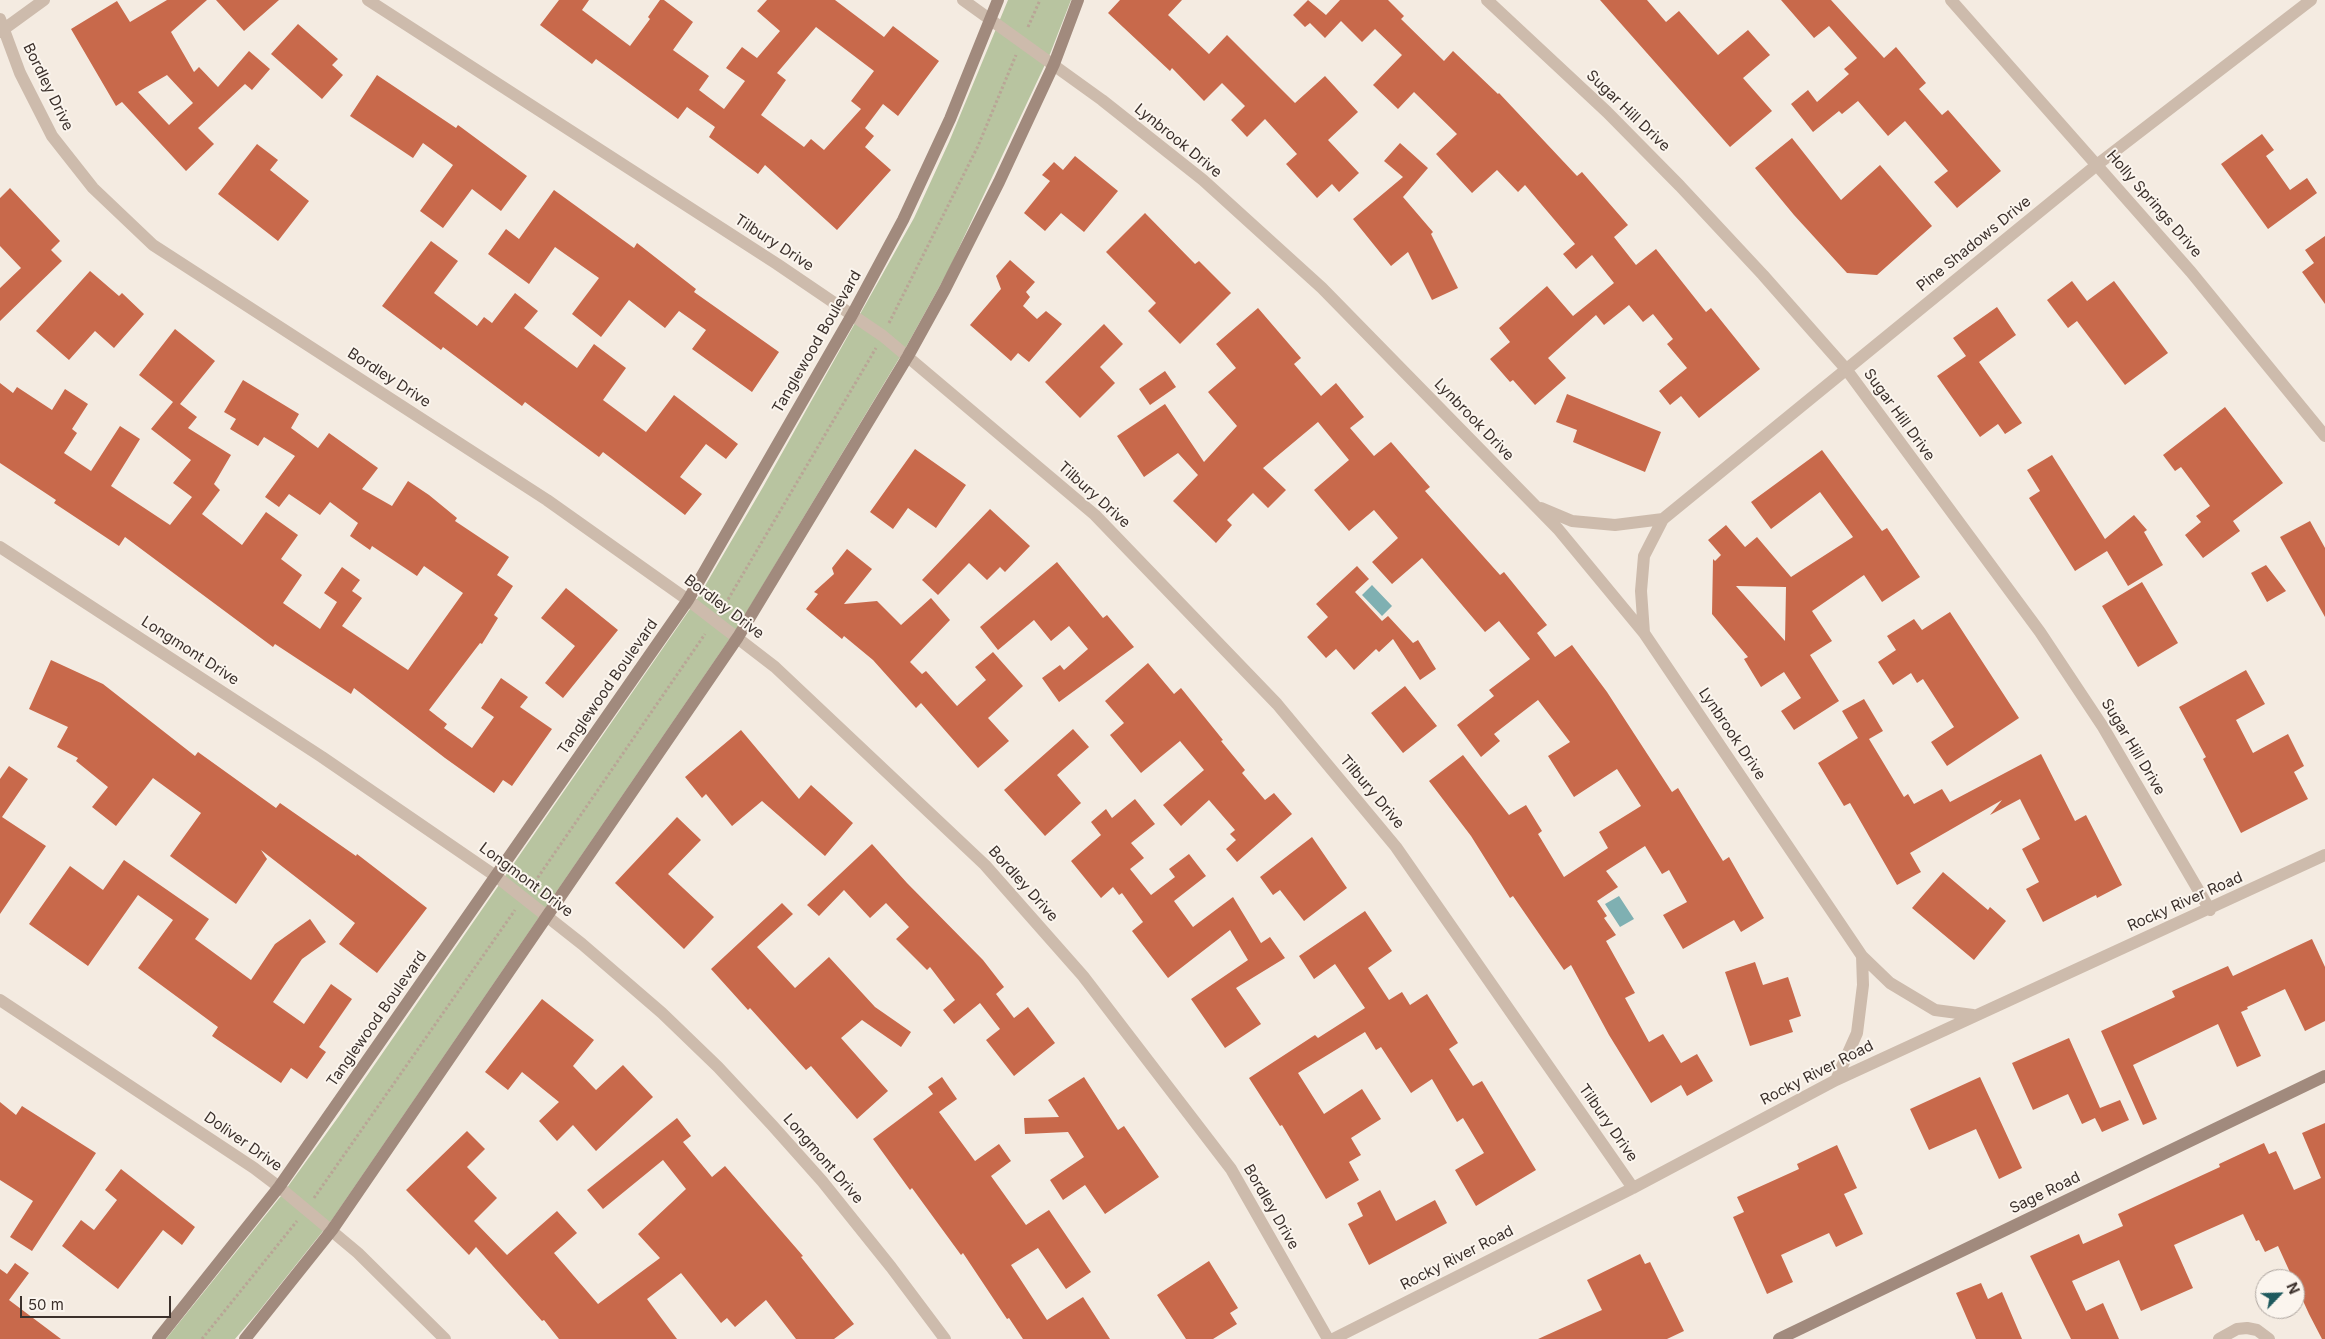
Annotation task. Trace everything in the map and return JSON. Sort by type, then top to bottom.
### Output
[{"type":"street","points":[[1,27],[44,0]]},
{"type":"street","name":"Tilbury Drive","points":[[368,0],[777,264],[883,336],[1095,515],[1277,704],[1396,847],[1634,1188]]},
{"type":"street","name":"Lynbrook Drive","points":[[963,0],[1022,40],[1203,180],[1322,288],[1558,528],[1644,633],[1862,956],[1890,983],[1934,1010],[1973,1015]]},
{"type":"street","name":"Tanglewood Boulevard","points":[[158,1339],[279,1187],[497,877],[688,600],[852,315],[903,220],[950,119],[998,0]]},
{"type":"street","points":[[245,1339],[332,1230],[738,637],[908,356],[945,290],[1054,64],[1078,0]]},
{"type":"street","name":"Sugar Hill Drive","points":[[1486,0],[1607,112],[1680,186],[1764,275],[1846,370],[2045,640],[2103,727],[2210,910]]},
{"type":"street","name":"Holly Springs Drive","points":[[1950,0],[2098,164],[2192,272],[2325,436]]},
{"type":"street","name":"Pine Shadows Drive","points":[[1644,633],[1641,591],[1644,556],[1663,519],[2098,164],[2311,0]]},
{"type":"street","name":"Bordley Drive","points":[[1,27],[20,73],[52,136],[93,188],[153,245],[547,500],[738,637],[775,666],[985,865],[1083,976],[1231,1169],[1328,1339]]},
{"type":"street","points":[[1535,505],[1572,521],[1615,525],[1663,519]]},
{"type":"street","name":"Longmont Drive","points":[[0,546],[322,757],[497,877],[547,916],[662,1013],[718,1067],[822,1181],[891,1266],[945,1339]]},
{"type":"street","name":"Rocky River Road","points":[[1333,1339],[1634,1188],[1836,1080],[1973,1015],[2210,910],[2325,856]]},
{"type":"street","points":[[1836,1080],[1857,1033],[1863,985],[1862,956]]},
{"type":"street","name":"Doliver Drive","points":[[0,1000],[254,1168],[279,1187],[332,1230],[445,1339]]},
{"type":"street","name":"Sage Road","points":[[1779,1339],[2325,1076]]},
{"type":"street","points":[[2219,1339],[2237,1329],[2247,1328],[2257,1330],[2269,1339]]},
{"type":"path","points":[[202,1339],[277,1248],[341,1162],[715,620],[883,336],[978,146],[1040,0]]},
{"type":"green space","points":[[1008,0],[1071,0],[1050,54],[948,271],[906,347],[737,628],[331,1221],[259,1311],[235,1339],[166,1339],[281,1196],[339,1116],[699,596],[763,487],[914,218],[949,142]]},
{"type":"water","points":[[1372,585],[1392,606],[1382,616],[1362,595]]},
{"type":"water","points":[[1619,896],[1634,919],[1620,927],[1605,904]]},
{"type":"building","points":[[167,0],[207,0],[171,32],[194,72],[199,67],[218,87],[249,51],[270,69],[252,90],[245,84],[198,128],[214,144],[186,171],[122,102],[116,106],[71,29],[117,1],[130,22]],"holes":[[[167,75],[193,103],[169,125],[138,92]]]},
{"type":"building","points":[[216,0],[279,0],[244,31]]},
{"type":"building","points":[[559,0],[589,0],[582,10],[630,46],[650,19],[648,17],[660,0],[664,0],[693,22],[673,50],[709,76],[699,90],[724,109],[745,81],[726,68],[742,47],[757,58],[780,31],[757,11],[767,0],[835,0],[884,37],[893,26],[939,61],[898,116],[883,104],[865,128],[874,136],[865,147],[891,170],[837,230],[765,165],[758,174],[709,137],[715,127],[687,107],[678,119],[596,59],[592,64],[540,25]],"holes":[[[816,27],[874,71],[851,101],[861,109],[824,150],[811,139],[804,147],[761,115],[786,80],[777,73]]]},
{"type":"building","points":[[1120,0],[1182,0],[1168,15],[1209,54],[1227,35],[1295,103],[1325,76],[1358,112],[1328,140],[1359,173],[1339,192],[1332,184],[1317,198],[1286,164],[1297,154],[1265,119],[1247,137],[1231,120],[1245,106],[1222,83],[1204,101],[1172,68],[1170,71],[1108,13]]},
{"type":"building","points":[[1308,0],[1326,15],[1340,0],[1388,0],[1404,16],[1401,19],[1444,61],[1453,51],[1499,93],[1577,176],[1582,172],[1628,225],[1614,237],[1636,265],[1656,249],[1706,312],[1711,308],[1760,369],[1699,418],[1681,396],[1670,405],[1659,391],[1687,368],[1667,344],[1673,339],[1653,314],[1643,322],[1629,305],[1604,325],[1596,315],[1548,358],[1566,378],[1535,405],[1513,380],[1510,382],[1490,359],[1510,342],[1499,328],[1547,286],[1573,316],[1614,283],[1592,255],[1576,269],[1563,254],[1575,244],[1525,185],[1518,192],[1497,170],[1472,193],[1436,154],[1457,134],[1414,92],[1398,109],[1373,85],[1402,55],[1375,29],[1362,42],[1341,21],[1325,38],[1310,23],[1305,27],[1293,15]]},
{"type":"building","points":[[1600,0],[1647,0],[1666,22],[1679,11],[1718,55],[1748,30],[1770,55],[1743,78],[1772,111],[1730,147]]},
{"type":"building","points":[[1781,0],[1831,0],[1884,58],[1896,47],[1926,83],[1919,89],[1942,115],[1948,110],[2001,171],[1957,208],[1934,182],[1948,171],[1905,121],[1888,136],[1858,101],[1842,114],[1839,111],[1813,132],[1791,104],[1808,90],[1817,102],[1849,74],[1844,69],[1857,58],[1829,26],[1814,38]]},
{"type":"building","points":[[298,24],[338,59],[332,65],[343,75],[322,99],[271,54]]},
{"type":"building","points":[[377,75],[456,128],[458,125],[527,176],[501,211],[472,189],[443,228],[420,211],[453,165],[423,143],[413,158],[350,116]]},
{"type":"building","points":[[2262,134],[2274,150],[2266,156],[2290,190],[2307,178],[2317,193],[2268,229],[2221,164]]},
{"type":"building","points":[[1792,138],[1841,200],[1880,165],[1932,226],[1877,275],[1847,273],[1794,215],[1755,168]]},
{"type":"building","points":[[1400,143],[1428,168],[1403,197],[1433,232],[1431,234],[1458,288],[1432,300],[1408,252],[1391,266],[1353,219],[1403,177],[1384,161]]},
{"type":"building","points":[[257,144],[278,160],[270,170],[309,201],[278,241],[218,194]]},
{"type":"building","points":[[1075,156],[1118,191],[1084,232],[1061,213],[1045,231],[1024,213],[1050,181],[1042,175],[1054,162],[1063,170]]},
{"type":"building","points":[[10,188],[60,241],[51,250],[62,261],[0,321],[0,288],[21,268],[0,246],[0,198]]},
{"type":"building","points":[[554,190],[634,248],[637,243],[696,289],[694,292],[779,352],[752,392],[692,349],[706,330],[679,311],[665,328],[629,300],[601,337],[572,314],[599,278],[555,247],[529,284],[488,254],[506,229],[519,239]]},
{"type":"building","points":[[1145,213],[1195,264],[1199,261],[1231,293],[1180,344],[1148,311],[1156,303],[1106,252]]},
{"type":"building","points":[[2325,236],[2325,304],[2302,272],[2314,263],[2305,250]]},
{"type":"building","points":[[431,241],[458,261],[434,293],[477,326],[484,317],[492,323],[515,293],[538,311],[524,328],[577,368],[594,344],[626,368],[603,400],[646,432],[674,395],[738,444],[726,459],[706,444],[680,477],[702,494],[685,515],[603,452],[599,457],[525,402],[522,406],[443,347],[441,350],[382,306]]},
{"type":"building","points":[[1010,260],[1035,282],[1026,292],[1030,297],[1023,306],[1037,319],[1046,311],[1062,324],[1029,362],[1018,353],[1011,361],[970,325],[1001,289],[996,276]]},
{"type":"building","points":[[90,271],[119,296],[122,293],[144,314],[114,348],[95,331],[69,360],[36,331]]},
{"type":"building","points":[[2072,281],[2087,301],[2114,281],[2168,353],[2125,385],[2077,321],[2068,328],[2047,300]]},
{"type":"building","points":[[1997,307],[2016,335],[1979,362],[2022,423],[2005,434],[1998,424],[1980,437],[1937,376],[1966,356],[1953,338]]},
{"type":"building","points":[[1258,308],[1301,358],[1294,364],[1321,396],[1336,383],[1364,417],[1350,428],[1374,456],[1391,442],[1430,487],[1425,491],[1500,575],[1504,572],[1547,625],[1537,633],[1555,657],[1572,645],[1607,692],[1672,792],[1678,788],[1723,861],[1729,857],[1764,918],[1741,932],[1734,920],[1683,949],[1663,915],[1687,902],[1669,870],[1662,874],[1645,846],[1606,871],[1618,887],[1597,901],[1607,916],[1604,918],[1616,935],[1606,941],[1635,993],[1625,998],[1649,1042],[1663,1034],[1681,1063],[1697,1054],[1713,1081],[1687,1096],[1681,1085],[1651,1103],[1609,1035],[1571,965],[1564,970],[1513,896],[1510,898],[1471,836],[1429,781],[1463,755],[1509,815],[1526,805],[1542,831],[1538,834],[1564,877],[1608,848],[1599,832],[1641,806],[1617,769],[1574,797],[1548,756],[1570,742],[1538,700],[1494,734],[1500,741],[1481,757],[1457,725],[1494,696],[1489,690],[1530,659],[1499,621],[1485,632],[1422,558],[1392,584],[1372,562],[1398,538],[1374,510],[1349,531],[1314,490],[1349,460],[1318,422],[1263,468],[1286,490],[1268,508],[1253,493],[1227,520],[1232,525],[1216,543],[1173,501],[1198,475],[1178,453],[1144,477],[1117,436],[1165,404],[1204,462],[1237,426],[1208,392],[1236,368],[1216,344]]},
{"type":"building","points":[[1104,324],[1123,344],[1100,367],[1115,383],[1080,418],[1045,382]]},
{"type":"building","points":[[175,329],[215,361],[180,404],[197,417],[188,428],[231,455],[214,484],[220,490],[202,514],[242,545],[266,512],[298,535],[281,559],[302,575],[283,603],[320,629],[337,602],[324,593],[342,567],[360,580],[352,591],[362,598],[342,626],[408,670],[463,593],[424,566],[417,576],[372,546],[370,550],[350,536],[358,523],[330,502],[320,515],[289,494],[279,507],[265,497],[295,456],[264,437],[258,446],[230,429],[236,419],[224,412],[243,380],[299,414],[291,428],[318,448],[329,433],[378,468],[362,489],[392,506],[408,481],[457,518],[455,521],[509,557],[497,575],[513,586],[494,615],[498,618],[482,644],[480,643],[429,710],[447,724],[444,728],[472,748],[494,717],[481,708],[501,678],[528,697],[520,707],[552,729],[512,786],[503,780],[494,793],[354,688],[351,694],[275,644],[273,647],[125,537],[119,546],[54,503],[56,500],[0,463],[0,383],[13,393],[17,387],[52,410],[65,389],[88,404],[72,429],[77,433],[64,453],[91,471],[120,426],[140,439],[111,486],[170,525],[192,497],[173,483],[191,460],[151,429],[173,402],[139,375]]},
{"type":"building","points":[[1165,371],[1176,387],[1150,405],[1139,389]]},
{"type":"building","points":[[1567,394],[1661,432],[1645,472],[1573,442],[1577,430],[1556,422]]},
{"type":"building","points":[[2225,407],[2283,483],[2233,521],[2240,531],[2203,558],[2185,535],[2201,522],[2196,516],[2210,506],[2181,467],[2175,471],[2163,455]]},
{"type":"building","points":[[915,449],[966,485],[936,528],[908,508],[893,529],[870,512]]},
{"type":"building","points":[[1822,450],[1882,531],[1887,528],[1920,577],[1882,602],[1864,575],[1812,611],[1832,641],[1810,655],[1839,701],[1794,730],[1781,711],[1801,698],[1784,672],[1761,687],[1744,659],[1748,657],[1712,614],[1713,559],[1715,561],[1721,555],[1708,540],[1726,525],[1745,547],[1757,537],[1791,577],[1853,537],[1820,492],[1771,529],[1751,502]],"holes":[[[1736,586],[1786,587],[1785,641]]]},
{"type":"building","points":[[2052,455],[2105,539],[2134,515],[2147,530],[2144,532],[2163,565],[2128,586],[2107,551],[2075,571],[2029,498],[2040,491],[2027,470]]},
{"type":"building","points":[[990,509],[1030,546],[1005,572],[1000,567],[987,580],[969,563],[938,595],[922,580]]},
{"type":"building","points":[[2310,521],[2325,548],[2325,617],[2280,537]]},
{"type":"building","points":[[847,549],[872,569],[844,604],[877,601],[901,625],[931,598],[950,620],[910,662],[922,674],[926,671],[957,706],[986,680],[975,667],[993,652],[1023,686],[988,718],[1009,741],[978,768],[921,703],[916,708],[873,660],[844,636],[842,639],[806,609],[818,594],[814,592],[834,574],[832,568]]},
{"type":"building","points":[[1057,562],[1103,618],[1107,615],[1134,647],[1059,702],[1042,678],[1060,665],[1064,670],[1088,649],[1069,626],[1051,641],[1034,620],[998,650],[980,627]]},
{"type":"building","points":[[2266,565],[2286,591],[2267,602],[2251,573]]},
{"type":"building","points":[[1357,566],[1369,579],[1355,592],[1382,621],[1388,616],[1413,643],[1418,640],[1436,669],[1420,680],[1393,639],[1379,652],[1376,649],[1354,670],[1336,649],[1326,658],[1307,637],[1328,617],[1316,604]]},
{"type":"building","points":[[2142,582],[2178,643],[2138,667],[2102,606]]},
{"type":"building","points":[[566,588],[618,630],[563,698],[545,683],[575,646],[541,618]]},
{"type":"building","points":[[1950,612],[2019,718],[1947,766],[1931,742],[1954,727],[1923,679],[1917,683],[1911,673],[1893,685],[1878,662],[1896,650],[1887,636],[1914,619],[1922,630]]},
{"type":"building","points":[[51,660],[103,684],[195,756],[198,752],[276,808],[280,803],[356,856],[357,854],[427,908],[377,973],[339,944],[355,923],[261,850],[267,859],[236,904],[170,856],[201,813],[153,778],[116,826],[92,807],[108,787],[76,761],[78,758],[57,747],[68,727],[29,709]]},
{"type":"building","points":[[1148,663],[1174,694],[1181,688],[1223,740],[1221,741],[1245,770],[1242,773],[1265,800],[1274,793],[1292,814],[1237,862],[1226,849],[1236,840],[1230,834],[1235,830],[1209,800],[1181,826],[1163,805],[1204,770],[1180,741],[1141,773],[1110,735],[1124,723],[1105,701]]},
{"type":"building","points":[[2246,670],[2265,704],[2236,720],[2253,753],[2288,734],[2304,766],[2294,772],[2308,799],[2241,833],[2203,759],[2206,757],[2179,707]]},
{"type":"building","points":[[1405,686],[1437,726],[1403,753],[1371,713]]},
{"type":"building","points":[[1864,699],[1883,731],[1869,739],[1904,797],[1908,794],[1914,804],[1942,789],[1950,802],[2041,754],[2075,821],[2086,815],[2122,885],[2097,898],[2096,895],[2043,922],[2026,889],[2039,882],[2022,849],[2040,839],[2020,799],[1990,815],[2002,800],[1910,853],[1921,872],[1897,885],[1850,803],[1844,806],[1818,763],[1858,738],[1842,711]]},
{"type":"building","points":[[1073,729],[1089,747],[1057,775],[1081,803],[1045,836],[1004,790]]},
{"type":"building","points":[[741,730],[799,799],[811,785],[853,823],[825,856],[762,801],[732,826],[706,794],[702,798],[685,777]]},
{"type":"building","points":[[9,766],[28,779],[2,817],[46,846],[0,914],[0,779]]},
{"type":"building","points":[[1135,799],[1155,824],[1131,843],[1144,858],[1130,869],[1151,895],[1175,877],[1169,869],[1189,854],[1206,876],[1174,901],[1193,927],[1233,897],[1261,943],[1270,937],[1285,958],[1236,988],[1261,1024],[1225,1048],[1191,999],[1248,960],[1230,930],[1168,978],[1132,931],[1143,922],[1122,893],[1119,895],[1113,887],[1101,898],[1071,861],[1101,835],[1091,822],[1106,809],[1112,818]]},
{"type":"building","points":[[677,817],[701,840],[668,874],[714,917],[684,949],[615,883]]},
{"type":"building","points":[[1312,837],[1347,888],[1304,921],[1280,890],[1273,895],[1260,877]]},
{"type":"building","points":[[872,844],[907,883],[983,960],[1004,987],[996,994],[1014,1018],[1028,1007],[1055,1043],[1014,1076],[986,1040],[1000,1029],[980,1003],[954,1024],[943,1010],[955,1000],[930,967],[927,970],[896,939],[909,927],[886,903],[870,918],[844,890],[819,916],[807,905]]},
{"type":"building","points":[[124,860],[209,919],[195,939],[251,980],[275,944],[310,919],[326,942],[302,959],[273,1002],[304,1024],[331,984],[352,999],[319,1047],[326,1052],[307,1079],[291,1068],[281,1083],[212,1036],[218,1027],[138,968],[173,920],[138,895],[88,966],[29,924],[70,866],[103,890]]},
{"type":"building","points":[[1943,872],[1988,910],[1990,907],[2006,921],[1974,960],[1912,908]]},
{"type":"building","points":[[782,903],[793,914],[757,947],[795,988],[829,957],[875,1007],[911,1032],[901,1047],[862,1020],[841,1038],[888,1091],[857,1119],[811,1066],[806,1070],[750,1008],[748,1010],[711,969]]},
{"type":"building","points":[[1365,911],[1392,951],[1368,968],[1389,1000],[1402,992],[1410,1005],[1427,994],[1458,1043],[1449,1049],[1473,1086],[1482,1081],[1536,1170],[1476,1206],[1455,1170],[1484,1153],[1463,1118],[1457,1122],[1432,1079],[1411,1093],[1381,1047],[1376,1050],[1365,1032],[1298,1073],[1324,1114],[1362,1089],[1381,1119],[1351,1138],[1361,1155],[1349,1162],[1359,1180],[1326,1199],[1282,1125],[1280,1126],[1249,1078],[1315,1035],[1318,1038],[1365,1008],[1335,964],[1314,979],[1299,956]]},
{"type":"building","points":[[2312,939],[2325,967],[2325,1021],[2305,1031],[2285,989],[2247,1007],[2248,1009],[2241,1012],[2261,1056],[2237,1067],[2218,1024],[2133,1065],[2157,1119],[2143,1125],[2101,1031],[2175,997],[2172,991],[2228,966],[2233,976]]},
{"type":"building","points":[[1755,962],[1763,985],[1788,977],[1801,1016],[1789,1020],[1793,1032],[1750,1046],[1725,972]]},
{"type":"building","points":[[542,999],[594,1040],[573,1066],[596,1090],[623,1065],[653,1097],[596,1151],[573,1125],[557,1141],[539,1121],[559,1102],[522,1072],[508,1090],[485,1072]]},
{"type":"building","points":[[2069,1038],[2100,1108],[2120,1100],[2129,1120],[2102,1132],[2095,1118],[2082,1124],[2068,1094],[2033,1110],[2012,1063]]},
{"type":"building","points":[[942,1077],[957,1099],[939,1112],[975,1161],[999,1144],[1011,1161],[991,1176],[1026,1225],[1049,1210],[1091,1272],[1066,1289],[1038,1248],[1011,1265],[1047,1320],[1083,1297],[1110,1339],[1023,1339],[1009,1318],[1007,1319],[963,1253],[961,1255],[873,1139],[933,1094],[928,1087]]},
{"type":"building","points":[[1084,1077],[1118,1130],[1124,1126],[1159,1177],[1105,1214],[1085,1185],[1063,1200],[1050,1180],[1084,1157],[1068,1132],[1025,1134],[1024,1118],[1059,1117],[1048,1100]]},
{"type":"building","points":[[1980,1077],[2022,1168],[1999,1179],[1976,1129],[1929,1150],[1910,1109]]},
{"type":"building","points":[[0,1102],[16,1115],[22,1106],[96,1153],[32,1251],[10,1237],[33,1201],[0,1180]]},
{"type":"building","points":[[677,1118],[691,1136],[683,1142],[712,1177],[725,1166],[803,1256],[801,1257],[854,1324],[834,1339],[796,1339],[766,1300],[735,1327],[727,1318],[721,1323],[681,1273],[647,1299],[677,1339],[559,1339],[544,1320],[542,1321],[476,1247],[469,1255],[406,1190],[467,1131],[485,1149],[467,1167],[497,1198],[474,1221],[507,1255],[557,1211],[577,1233],[554,1253],[598,1304],[660,1258],[638,1234],[686,1189],[663,1160],[603,1209],[587,1190]]},
{"type":"building","points":[[2325,1123],[2325,1339],[2322,1339],[2305,1305],[2305,1269],[2288,1269],[2278,1246],[2265,1252],[2259,1240],[2256,1241],[2243,1214],[2174,1245],[2193,1288],[2141,1311],[2119,1260],[2072,1281],[2086,1311],[2103,1303],[2119,1339],[2071,1339],[2030,1256],[2079,1234],[2083,1244],[2123,1226],[2118,1214],[2220,1167],[2219,1164],[2264,1143],[2269,1154],[2276,1151],[2294,1190],[2321,1178],[2302,1133]]},
{"type":"building","points":[[1837,1145],[1857,1188],[1844,1194],[1863,1234],[1836,1247],[1829,1233],[1781,1255],[1793,1282],[1767,1294],[1733,1217],[1744,1212],[1737,1197],[1799,1169],[1797,1164]]},
{"type":"building","points":[[121,1169],[195,1227],[182,1245],[163,1230],[118,1289],[62,1246],[81,1220],[94,1230],[117,1200],[105,1190]]},
{"type":"building","points":[[1380,1190],[1396,1221],[1435,1200],[1447,1223],[1369,1265],[1348,1224],[1363,1216],[1357,1203]]},
{"type":"building","points":[[1640,1254],[1645,1264],[1650,1262],[1684,1331],[1667,1339],[1538,1339],[1602,1310],[1587,1280]]},
{"type":"building","points":[[1209,1261],[1238,1308],[1230,1313],[1237,1324],[1213,1339],[1186,1339],[1157,1295]]},
{"type":"building","points":[[15,1263],[29,1273],[9,1300],[61,1339],[0,1339],[0,1269],[7,1274]]},
{"type":"building","points":[[1981,1283],[1988,1299],[2002,1292],[2022,1339],[1976,1339],[1956,1293]]}]
